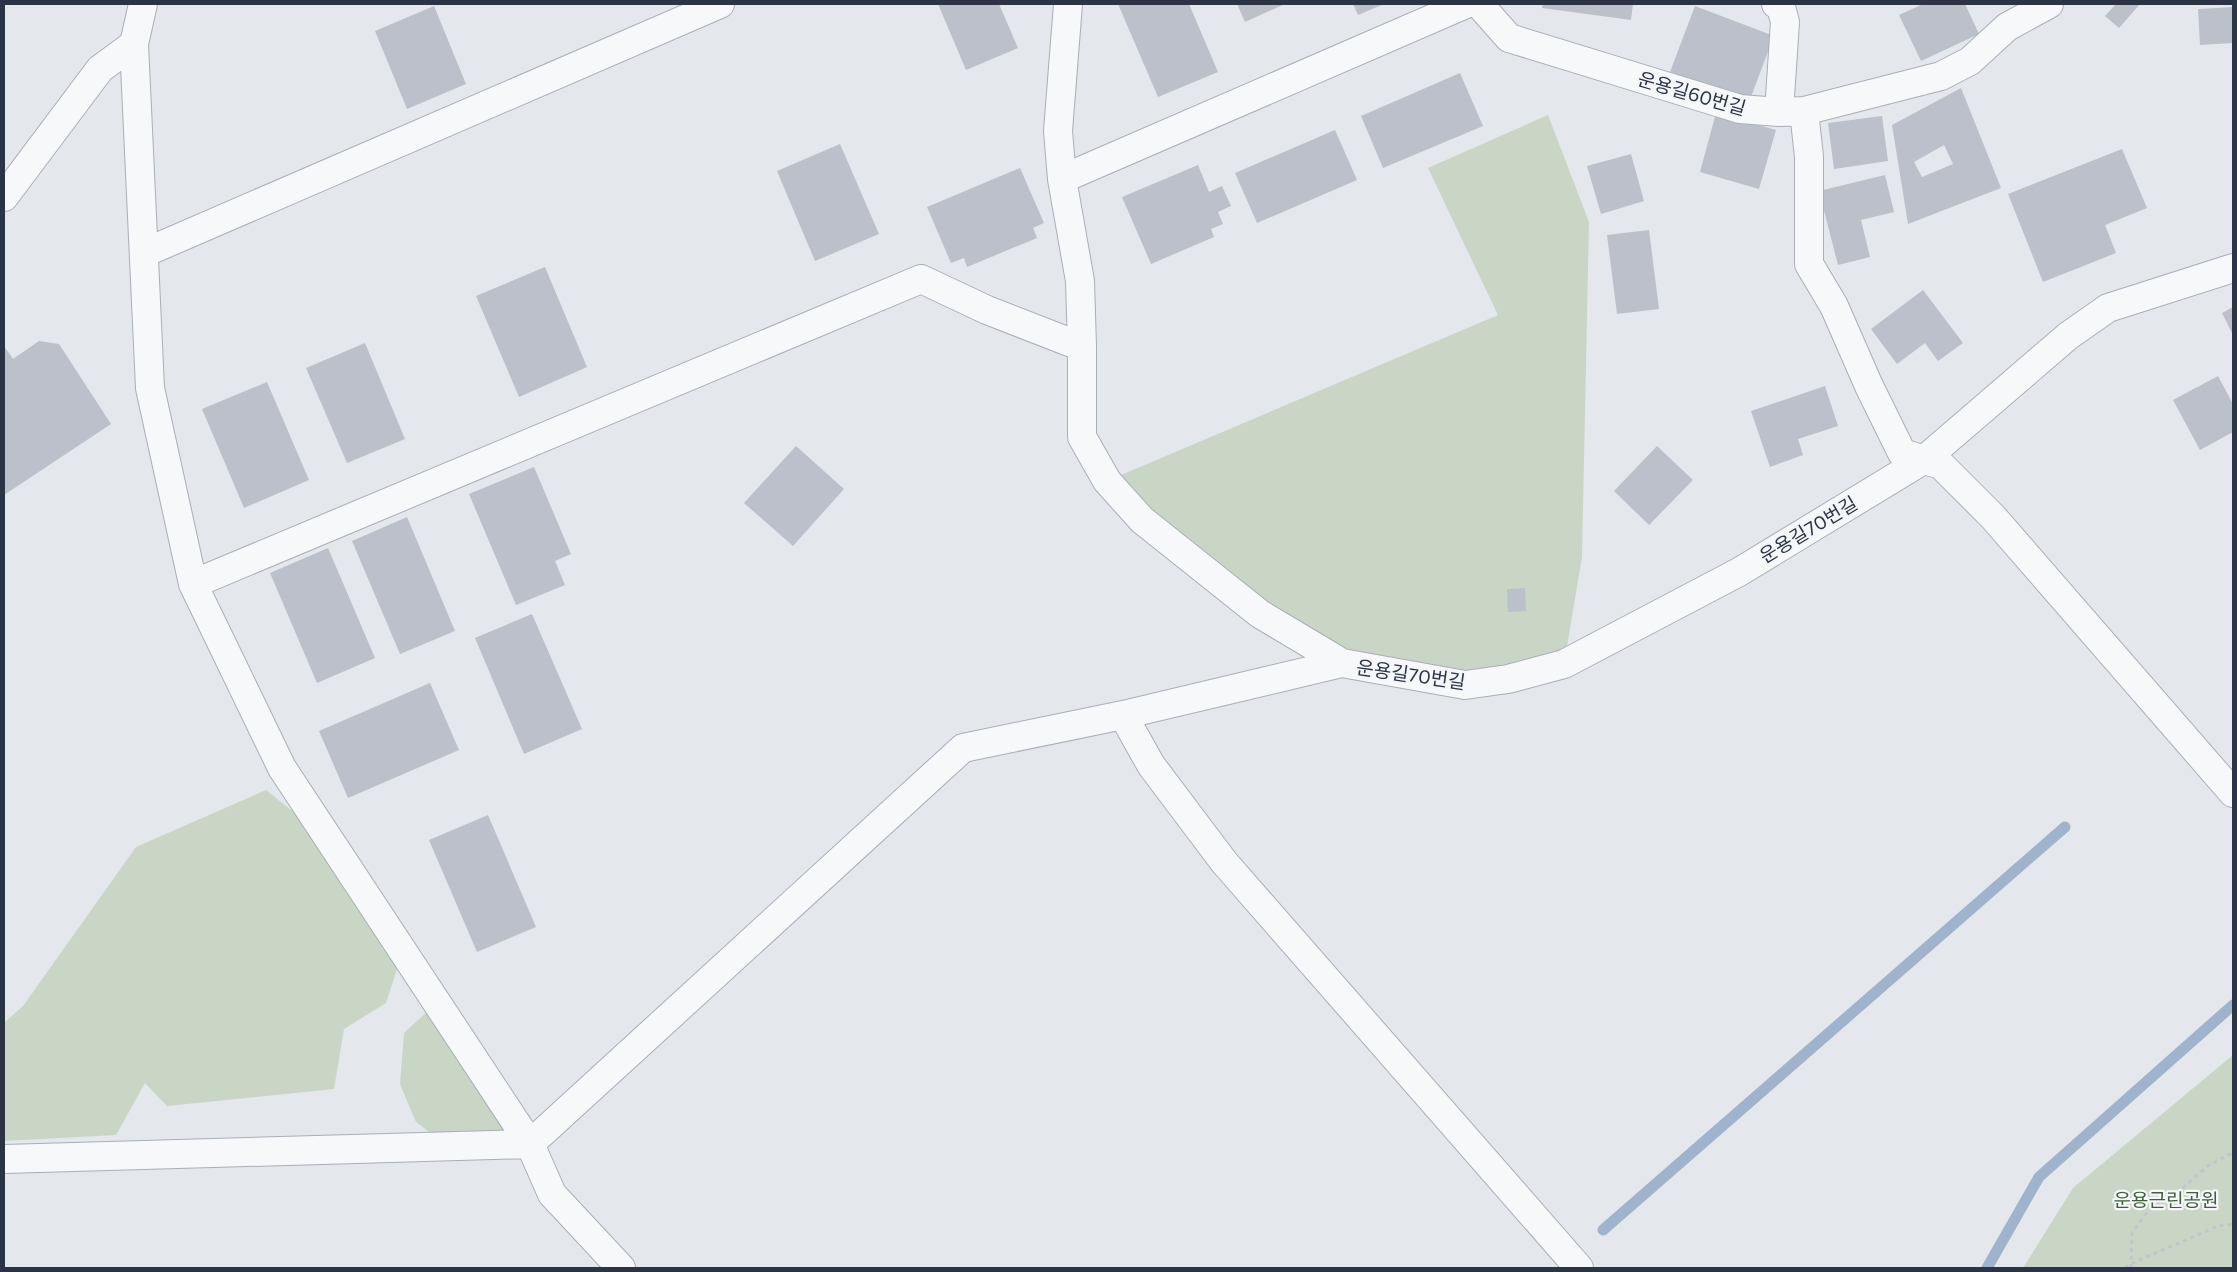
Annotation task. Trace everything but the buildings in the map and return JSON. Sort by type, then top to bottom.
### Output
[{"type":"street","points":[[143,4],[134,44],[150,388],[193,584],[282,768],[530,1144],[552,1194],[621,1268]]},
{"type":"street","points":[[144,253],[683,11],[720,4]]},
{"type":"street","points":[[1068,4],[1058,131],[1062,179],[1080,281],[1082,437],[1107,481],[1142,520],[1260,614],[1342,663]]},
{"type":"street","points":[[1062,179],[1466,4]]},
{"type":"street","name":"운용길60번길","points":[[1479,4],[1509,38],[1740,109],[1791,112],[1940,76],[1970,61],[2007,27],[2049,4]]},
{"type":"street","points":[[1776,4],[1781,7],[1785,22],[1791,112],[1809,156],[1809,264],[1834,306],[1869,386],[1902,452],[1942,465],[1993,517],[2233,793]]},
{"type":"street","points":[[4,196],[100,69],[134,44]]},
{"type":"street","name":"운용길70번길","points":[[1342,663],[1465,684],[1508,679],[1564,664],[1739,572],[1924,459],[2068,336],[2108,308],[2233,268]]},
{"type":"street","points":[[193,584],[921,279],[987,310],[1082,347]]},
{"type":"street","points":[[4,1159],[530,1144],[963,748],[1123,715],[1342,663]]},
{"type":"street","points":[[1123,715],[1151,765],[1224,862],[1579,1268]]},
{"type":"path","points":[[2130,1266],[2132,1233],[2148,1211],[2176,1194],[2209,1165],[2233,1153]]},
{"type":"path","points":[[2125,1268],[2218,1226],[2233,1224]]},
{"type":"green space","points":[[1548,115],[1589,222],[1582,557],[1564,664],[1508,679],[1342,663],[1107,481],[1498,315],[1428,168]]},
{"type":"green space","points":[[266,790],[301,818],[399,963],[386,1003],[344,1029],[334,1089],[167,1106],[145,1083],[116,1135],[4,1141],[4,1023],[23,1006],[136,847]]},
{"type":"green space","points":[[429,1010],[508,1126],[497,1134],[433,1135],[416,1122],[400,1084],[404,1033]]},
{"type":"green space","name":"운용근린공원","points":[[2233,1055],[2233,1268],[2023,1268],[2073,1188]]},
{"type":"waterway","points":[[1603,1230],[2065,827]]},
{"type":"waterway","points":[[1987,1268],[2039,1177],[2233,1005]]}]
